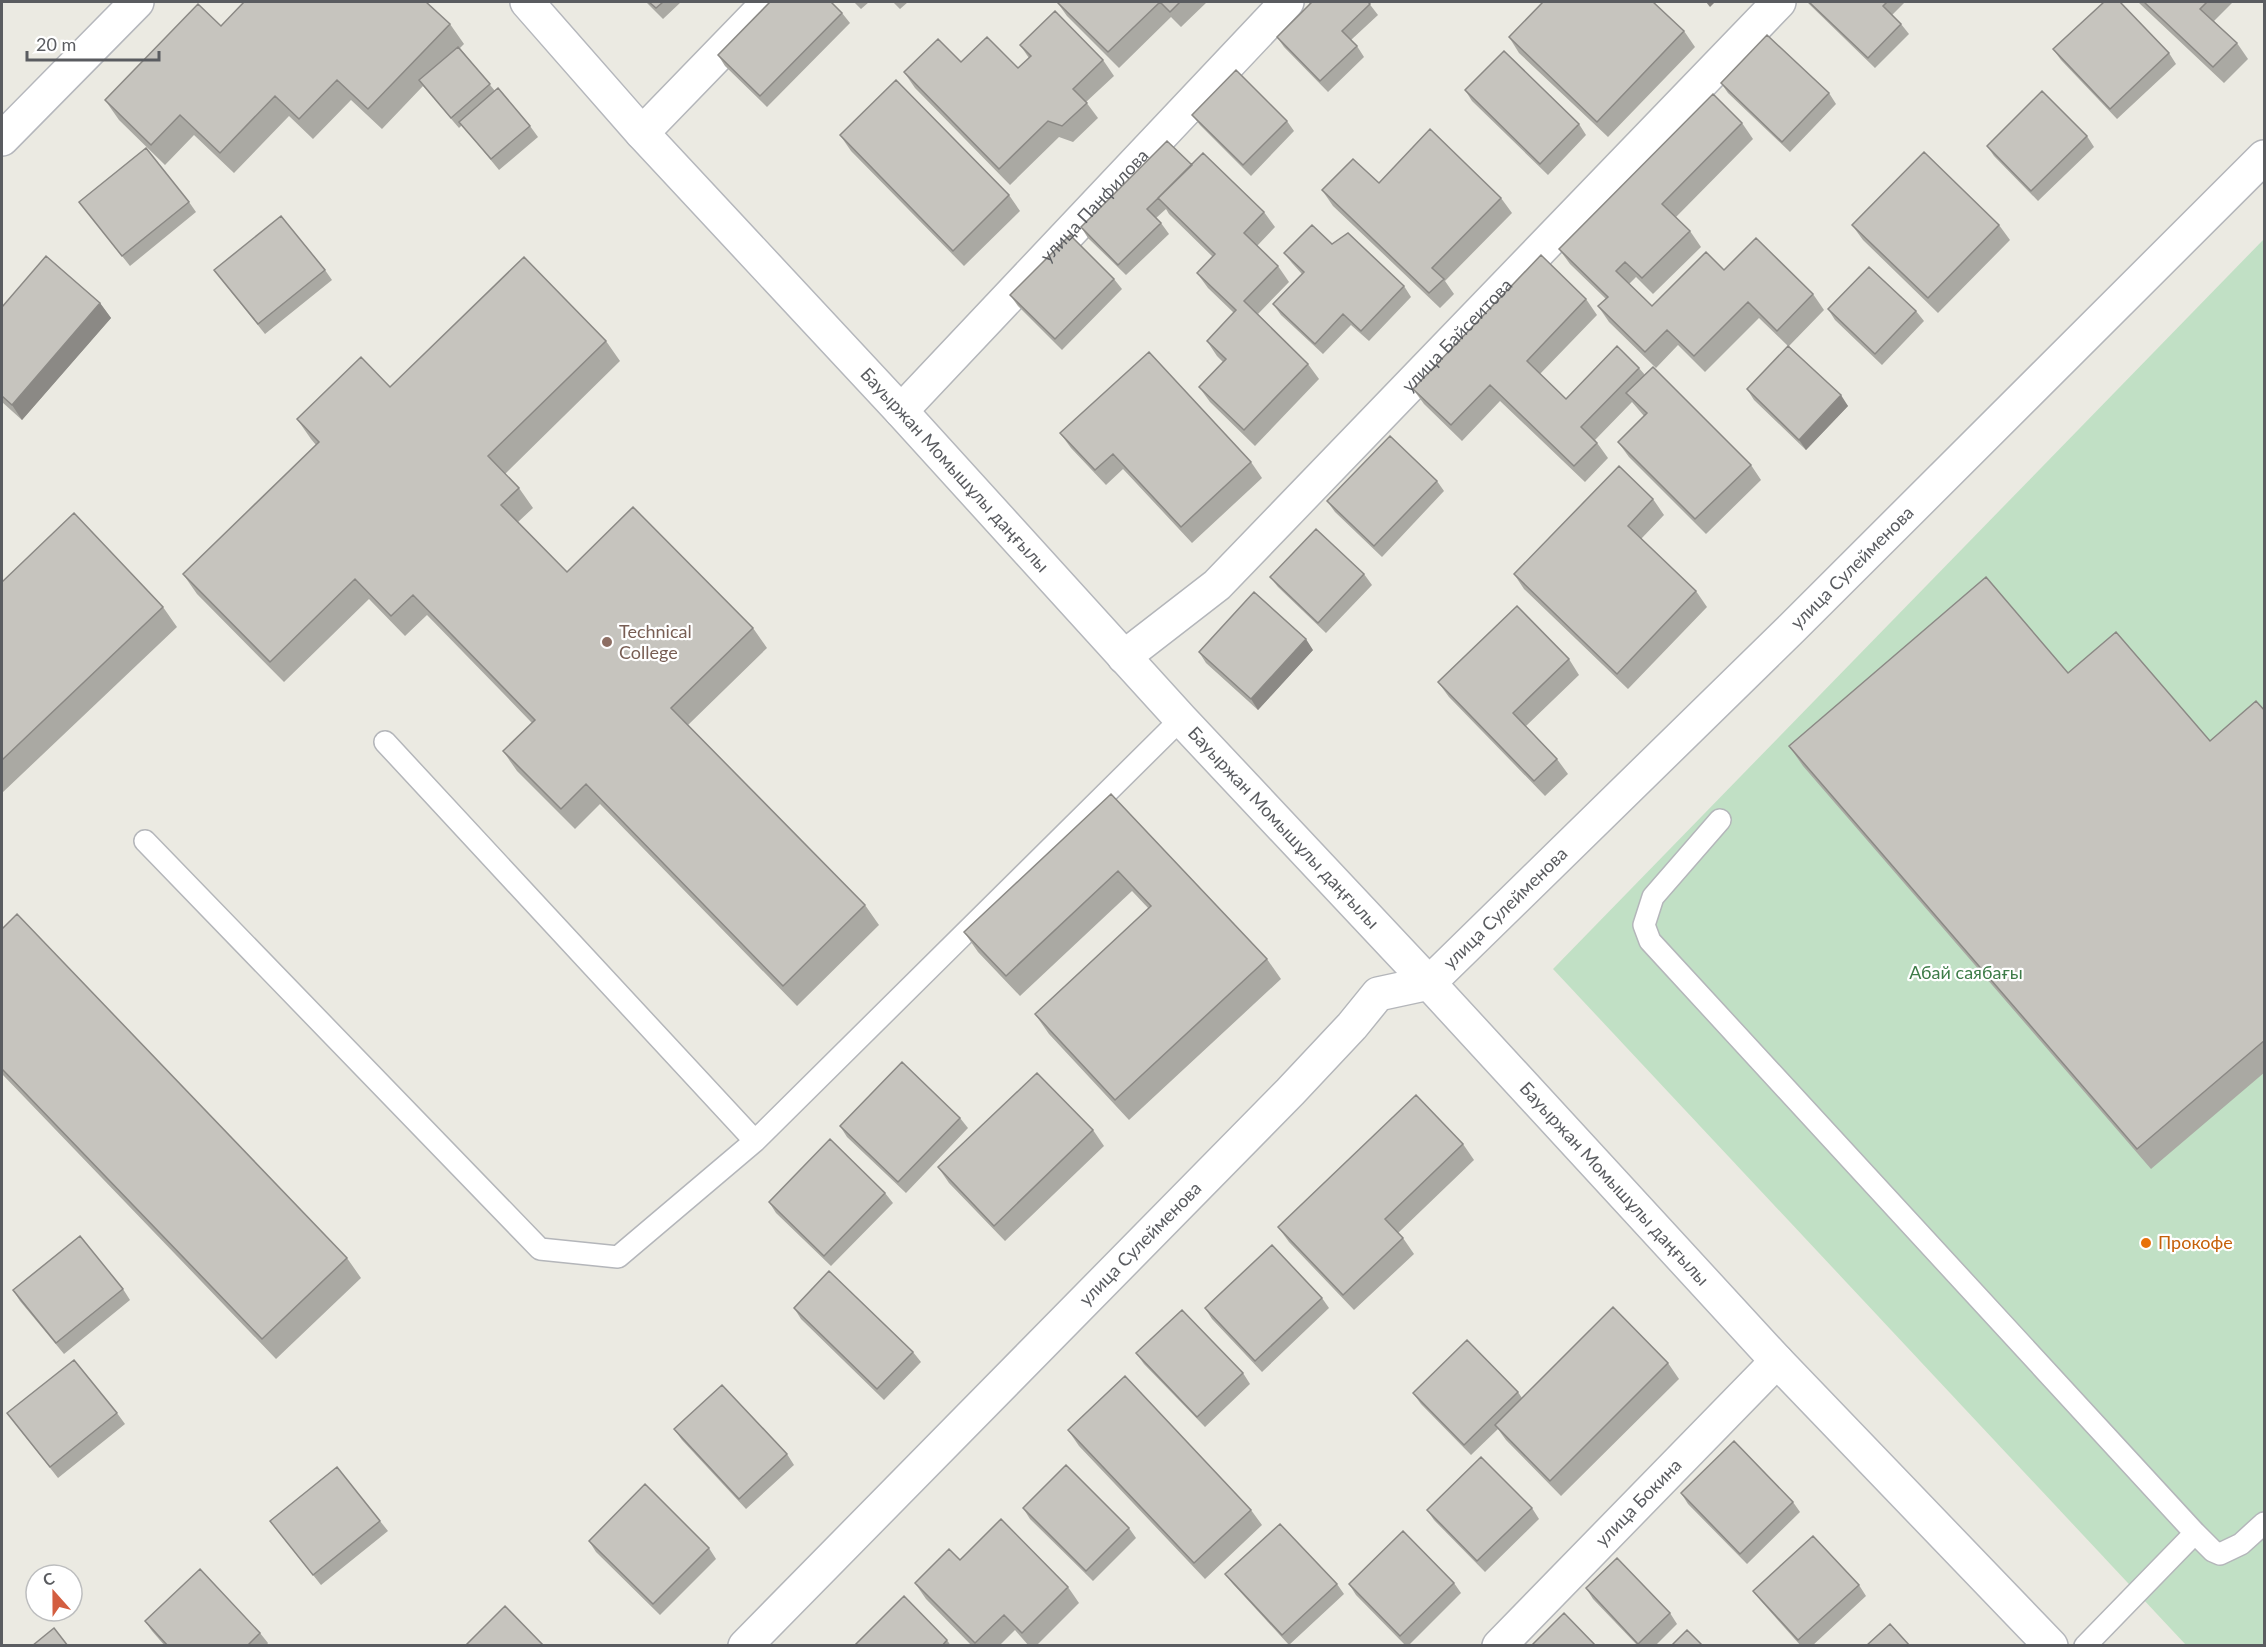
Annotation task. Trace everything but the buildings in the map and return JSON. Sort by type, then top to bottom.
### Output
[{"type":"street","points":[[2,139],[137,2]]},
{"type":"street","name":"Бауыржан Момышұлы даңғылы","points":[[527,2],[642,133],[901,411],[1181,719],[1429,983],[1777,1361],[2051,1646]]},
{"type":"street","points":[[642,133],[769,2]]},
{"type":"street","name":"улица Панфилова","points":[[901,411],[1287,2]]},
{"type":"street","name":"улица Байсеитова","points":[[1124,657],[1217,585],[1779,2]]},
{"type":"street","name":"улица Сулейменова","points":[[745,1646],[1156,1225],[1290,1092],[1352,1026],[1378,994],[1429,983],[1792,628],[2265,157]]},
{"type":"street","name":"улица Бокина","points":[[1499,1646],[1777,1361]]},
{"type":"lane","points":[[146,841],[540,1250],[618,1257],[755,1141],[1181,719]]},
{"type":"lane","points":[[385,742],[755,1141]]},
{"type":"lane","points":[[1720,820],[1653,897],[1644,925],[1650,941],[2213,1551],[2220,1554],[2241,1544],[2265,1523]]},
{"type":"lane","points":[[2085,1646],[2196,1533]]},
{"type":"green space","name":"Абай саябағы","points":[[2264,239],[2264,1645],[2186,1645],[1553,969]]},
{"type":"place","name":"Technical College","points":[[607,642]]},
{"type":"place","name":"Прокофе","points":[[2146,1243]]}]
